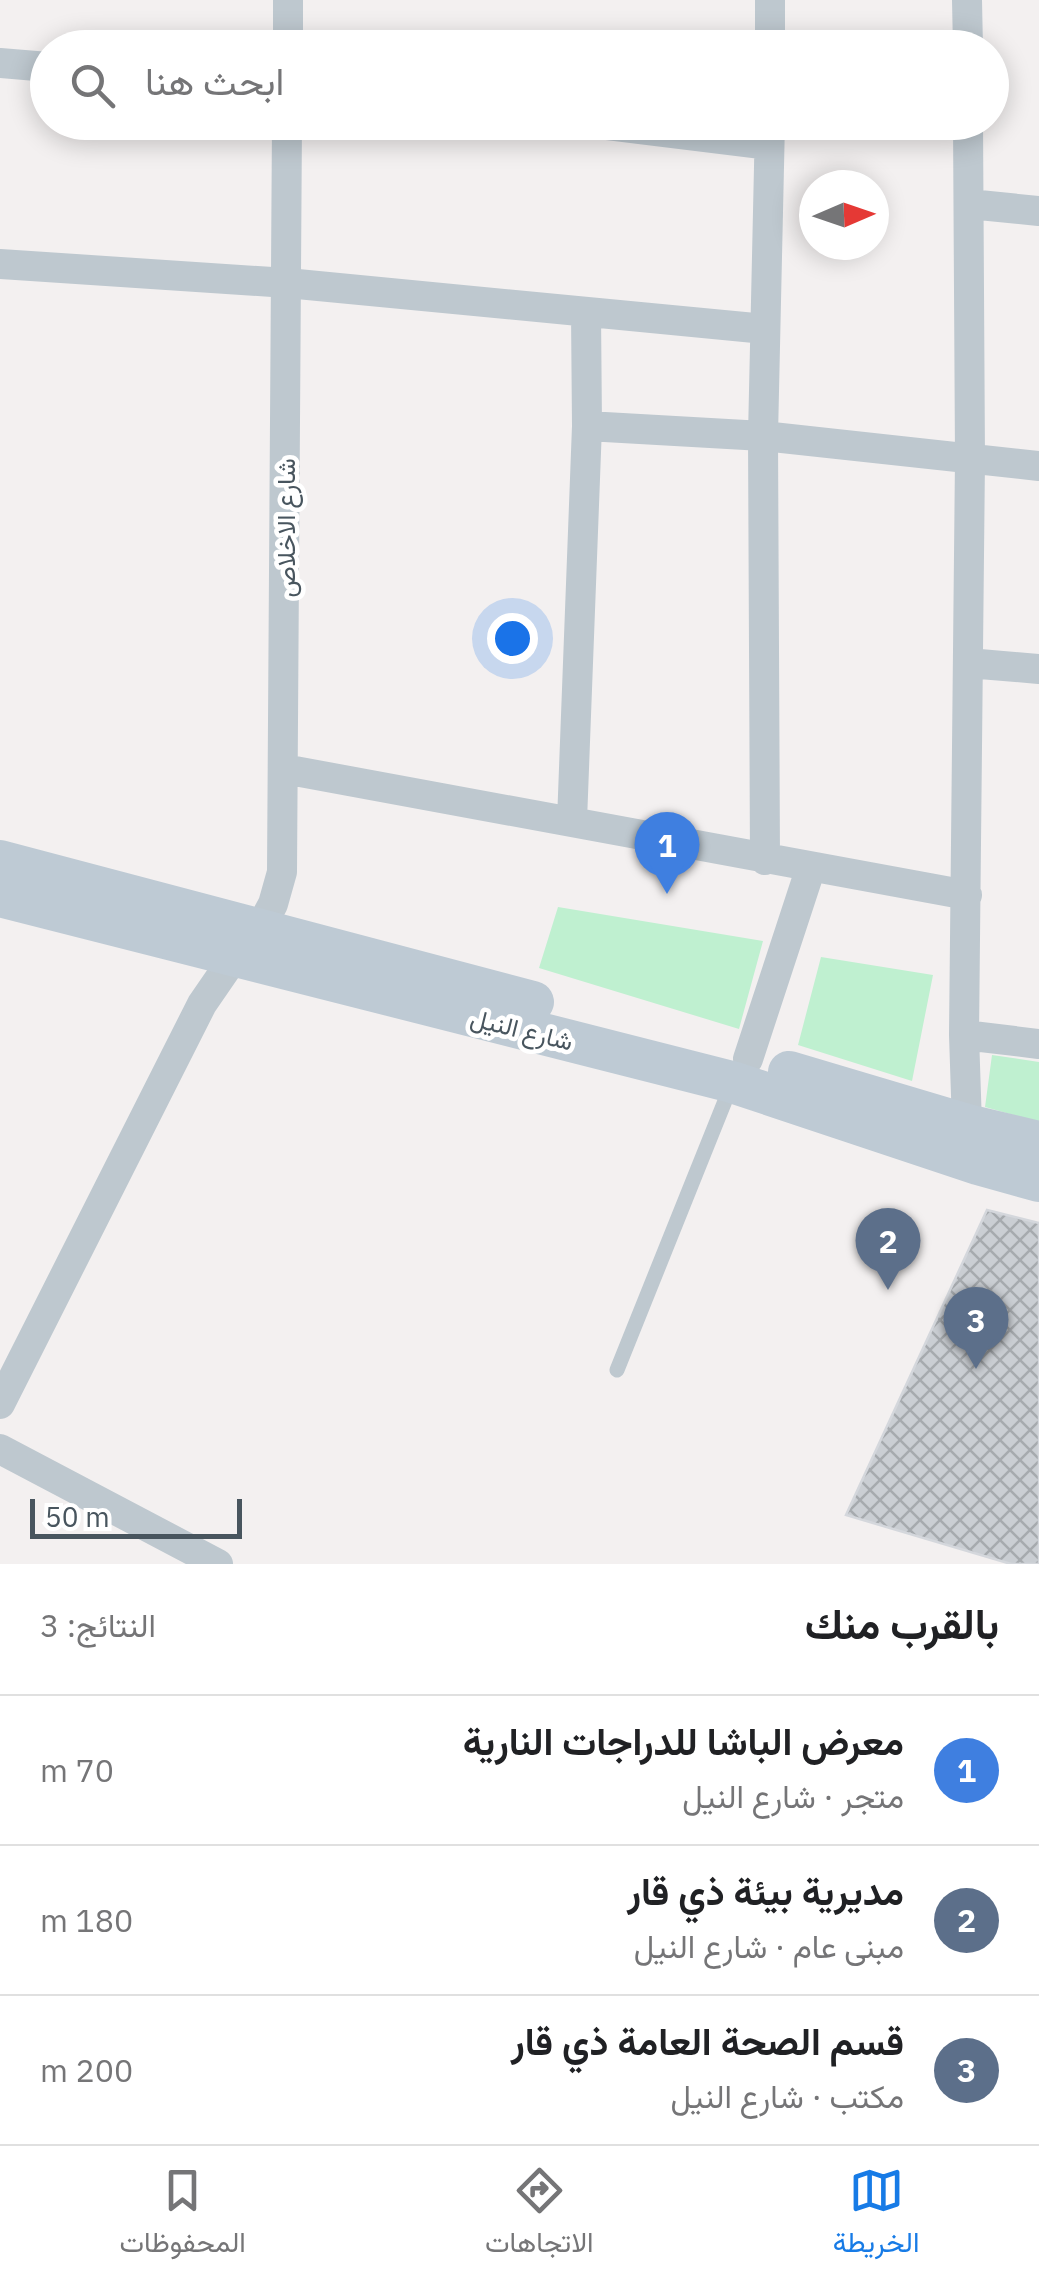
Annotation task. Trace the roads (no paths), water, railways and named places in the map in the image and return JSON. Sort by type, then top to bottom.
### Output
[{"type":"main road","points":[[0,861],[248,942]]},
{"type":"main road","name":"شارع النيل","points":[[0,896],[248,942],[740,1071],[978,1164],[1039,1182]]},
{"type":"main road","points":[[740,1071],[1039,1142]]},
{"type":"street","points":[[288,0],[288,30]]},
{"type":"street","points":[[770,0],[770,30]]},
{"type":"street","points":[[967,0],[968,30]]},
{"type":"street","points":[[0,63],[30,66]]},
{"type":"street","name":"شارع الاخلاص","points":[[0,1404],[202,1004],[272,904],[282,872],[288,140]]},
{"type":"street","points":[[765,860],[763,436],[770,140]]},
{"type":"street","points":[[967,1125],[964,1035],[970,458],[968,140]]},
{"type":"street","points":[[969,204],[1039,211]]},
{"type":"street","points":[[0,264],[286,282],[765,329]]},
{"type":"street","points":[[572,820],[588,426],[586,313]]},
{"type":"street","points":[[588,426],[763,436],[1039,466]]},
{"type":"street","points":[[968,663],[1039,669]]},
{"type":"street","points":[[284,769],[967,895]]},
{"type":"street","points":[[740,1071],[811,868]]},
{"type":"street","points":[[964,1035],[1039,1044]]},
{"type":"street","points":[[0,1450],[218,1564]]},
{"type":"lane","points":[[617,1370],[740,1071]]},
{"type":"place","name":"معرض الباشا للدراجات النارية","points":[[667,894]]},
{"type":"place","name":"مديرية بيئة ذي قار","points":[[888,1290]]},
{"type":"place","name":"قسم الصحة العامة ذي قار","points":[[976,1369]]}]
